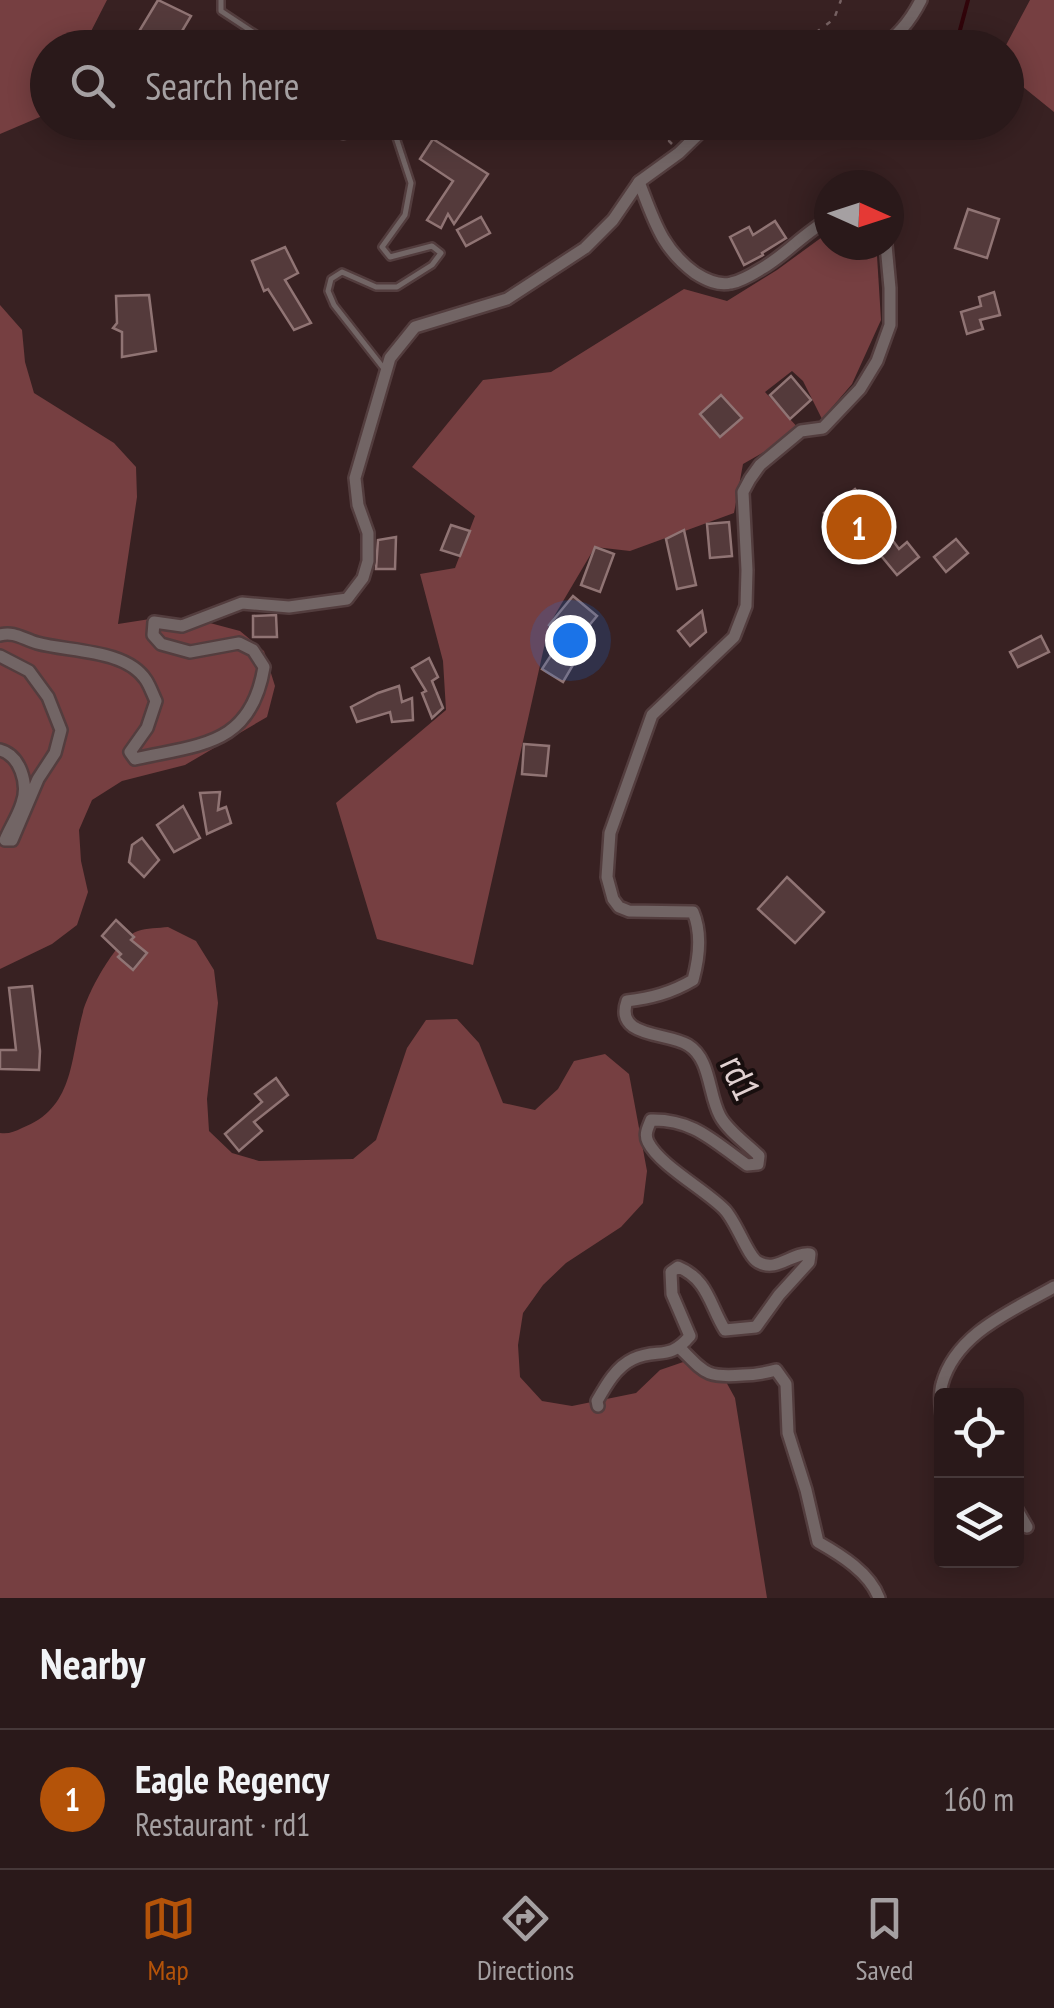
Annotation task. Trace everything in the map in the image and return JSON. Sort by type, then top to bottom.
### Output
[{"type":"street","points":[[902,30],[921,0]]},
{"type":"street","points":[[0,634],[10,632],[38,643],[103,655],[130,666],[145,678],[156,701],[147,728],[130,752],[135,758],[212,742],[234,730],[260,693],[264,667],[253,650],[239,644],[190,652],[161,644],[153,635],[154,622],[182,626],[242,603],[289,607],[347,598],[363,578],[368,561],[368,533],[358,504],[355,478],[390,358],[415,328],[507,299],[585,248],[612,220],[639,182],[692,140]]},
{"type":"street","points":[[639,182],[660,234],[675,258],[708,282],[729,284],[748,276],[770,264],[814,228]]},
{"type":"street","name":"rd1","points":[[680,1348],[690,1336],[672,1294],[670,1272],[678,1268],[690,1272],[713,1301],[715,1314],[725,1330],[740,1330],[756,1326],[809,1262],[810,1254],[800,1253],[766,1266],[752,1259],[741,1232],[726,1211],[647,1142],[646,1132],[652,1120],[682,1122],[715,1140],[747,1165],[758,1164],[759,1156],[720,1117],[711,1081],[689,1046],[632,1028],[625,1020],[626,1001],[675,991],[693,980],[698,963],[698,925],[693,912],[629,911],[619,907],[607,877],[610,833],[652,715],[734,636],[746,606],[743,492],[750,479],[760,465],[801,432],[824,428],[860,389],[877,361],[890,325],[887,260]]},
{"type":"street","points":[[0,656],[29,671],[48,698],[61,730],[55,753],[38,779],[12,840],[5,840],[24,800],[20,765],[10,753],[0,750]]},
{"type":"street","points":[[940,1388],[952,1359],[982,1328],[1054,1287]]},
{"type":"street","points":[[598,1406],[597,1401],[622,1365],[637,1357],[680,1348],[700,1368],[717,1377],[776,1370],[786,1384],[788,1433],[818,1542],[874,1583],[880,1598]]},
{"type":"street","points":[[1024,1523],[1027,1528]]},
{"type":"lane","points":[[221,0],[221,11],[249,30]]},
{"type":"lane","points":[[387,372],[334,305],[328,291],[331,279],[342,272],[376,287],[397,287],[432,265],[440,253],[432,246],[390,256],[382,248],[404,214],[412,183],[397,140]]},
{"type":"path","points":[[820,30],[834,19],[841,0]]},
{"type":"shaded area","points":[[0,0],[107,0],[92,30],[30,30],[30,121],[0,134]]},
{"type":"shaded area","points":[[1030,0],[1054,0],[1054,112],[1024,88],[1024,30],[1014,30]]},
{"type":"shaded area","points":[[814,243],[814,260],[877,260],[881,320],[852,384],[822,419],[803,381],[792,371],[765,392],[801,431],[743,464],[734,513],[630,551],[595,547],[549,625],[473,965],[377,939],[336,803],[446,710],[443,661],[420,574],[455,568],[475,516],[412,467],[483,380],[551,372],[684,289],[727,301]]},
{"type":"shaded area","points":[[0,305],[22,330],[25,362],[34,393],[114,443],[136,467],[137,497],[118,624],[150,619],[210,623],[240,631],[264,651],[275,686],[267,717],[185,765],[122,781],[92,800],[79,830],[88,892],[77,925],[52,944],[0,969]]},
{"type":"shaded area","points":[[168,927],[196,941],[214,970],[218,1003],[207,1099],[209,1131],[232,1153],[259,1161],[353,1159],[376,1140],[407,1048],[426,1020],[457,1019],[479,1043],[503,1103],[535,1110],[558,1089],[574,1061],[605,1054],[629,1074],[647,1171],[643,1203],[621,1227],[566,1263],[543,1285],[523,1313],[518,1345],[520,1377],[542,1401],[572,1406],[636,1393],[660,1370],[689,1360],[719,1369],[735,1398],[767,1598],[0,1598],[0,1133],[14,1132],[39,1119],[61,1095],[86,1003],[121,944],[138,931]]},
{"type":"building","points":[[158,0],[191,16],[183,30],[140,30]]},
{"type":"building","points":[[435,140],[488,174],[454,224],[448,214],[441,228],[427,220],[453,181],[420,159]]},
{"type":"building","points":[[968,209],[999,219],[987,258],[955,248]]},
{"type":"building","points":[[481,217],[490,233],[466,246],[457,230]]},
{"type":"building","points":[[775,221],[786,238],[744,265],[730,237],[749,227],[753,235]]},
{"type":"building","points":[[285,247],[298,273],[285,280],[311,323],[294,330],[268,289],[264,291],[252,261]]},
{"type":"building","points":[[994,292],[1000,315],[980,320],[983,329],[967,334],[961,312],[981,306],[979,297]]},
{"type":"building","points":[[149,295],[156,351],[122,357],[122,332],[113,328],[117,323],[116,296]]},
{"type":"building","points":[[791,376],[811,400],[790,419],[770,395]]},
{"type":"building","points":[[721,395],[742,418],[720,437],[700,414]]},
{"type":"building","points":[[855,489],[899,549],[907,542],[919,557],[897,575],[873,546],[857,558],[824,513]]},
{"type":"building","points":[[729,522],[732,556],[710,558],[707,524]]},
{"type":"building","points":[[451,525],[470,531],[460,556],[441,550]]},
{"type":"building","points":[[684,530],[696,585],[677,589],[666,539]]},
{"type":"building","points":[[396,537],[395,569],[376,569],[378,540]]},
{"type":"building","points":[[956,539],[968,553],[946,572],[934,557]]},
{"type":"building","points":[[595,547],[614,554],[600,592],[581,585]]},
{"type":"building","points":[[573,596],[597,616],[562,658],[573,665],[563,682],[542,669],[563,637],[549,625]]},
{"type":"building","points":[[702,611],[706,632],[690,646],[678,631]]},
{"type":"building","points":[[276,615],[277,637],[253,637],[253,616]]},
{"type":"building","points":[[1041,636],[1049,652],[1018,667],[1010,652]]},
{"type":"building","points":[[429,658],[438,677],[432,681],[443,708],[432,718],[422,693],[426,691],[412,668]]},
{"type":"building","points":[[399,686],[402,702],[412,698],[413,720],[392,722],[390,712],[357,722],[351,707]]},
{"type":"building","points":[[524,744],[549,746],[546,776],[522,774]]},
{"type":"building","points":[[220,792],[218,810],[226,807],[231,823],[207,834],[200,793]]},
{"type":"building","points":[[183,806],[200,838],[174,852],[157,825]]},
{"type":"building","points":[[142,838],[159,860],[144,877],[129,862],[132,845]]},
{"type":"building","points":[[787,877],[824,912],[795,943],[758,909]]},
{"type":"building","points":[[116,920],[147,953],[133,970],[102,936]]},
{"type":"building","points":[[32,986],[39,1070],[0,1069],[0,1050],[16,1050],[9,988]]},
{"type":"building","points":[[276,1078],[288,1095],[254,1122],[262,1131],[239,1151],[225,1134],[262,1102],[255,1094]]},
{"type":"waterway","points":[[960,30],[968,0]]},
{"type":"place","name":"Eagle Regency","points":[[859,527]]}]
